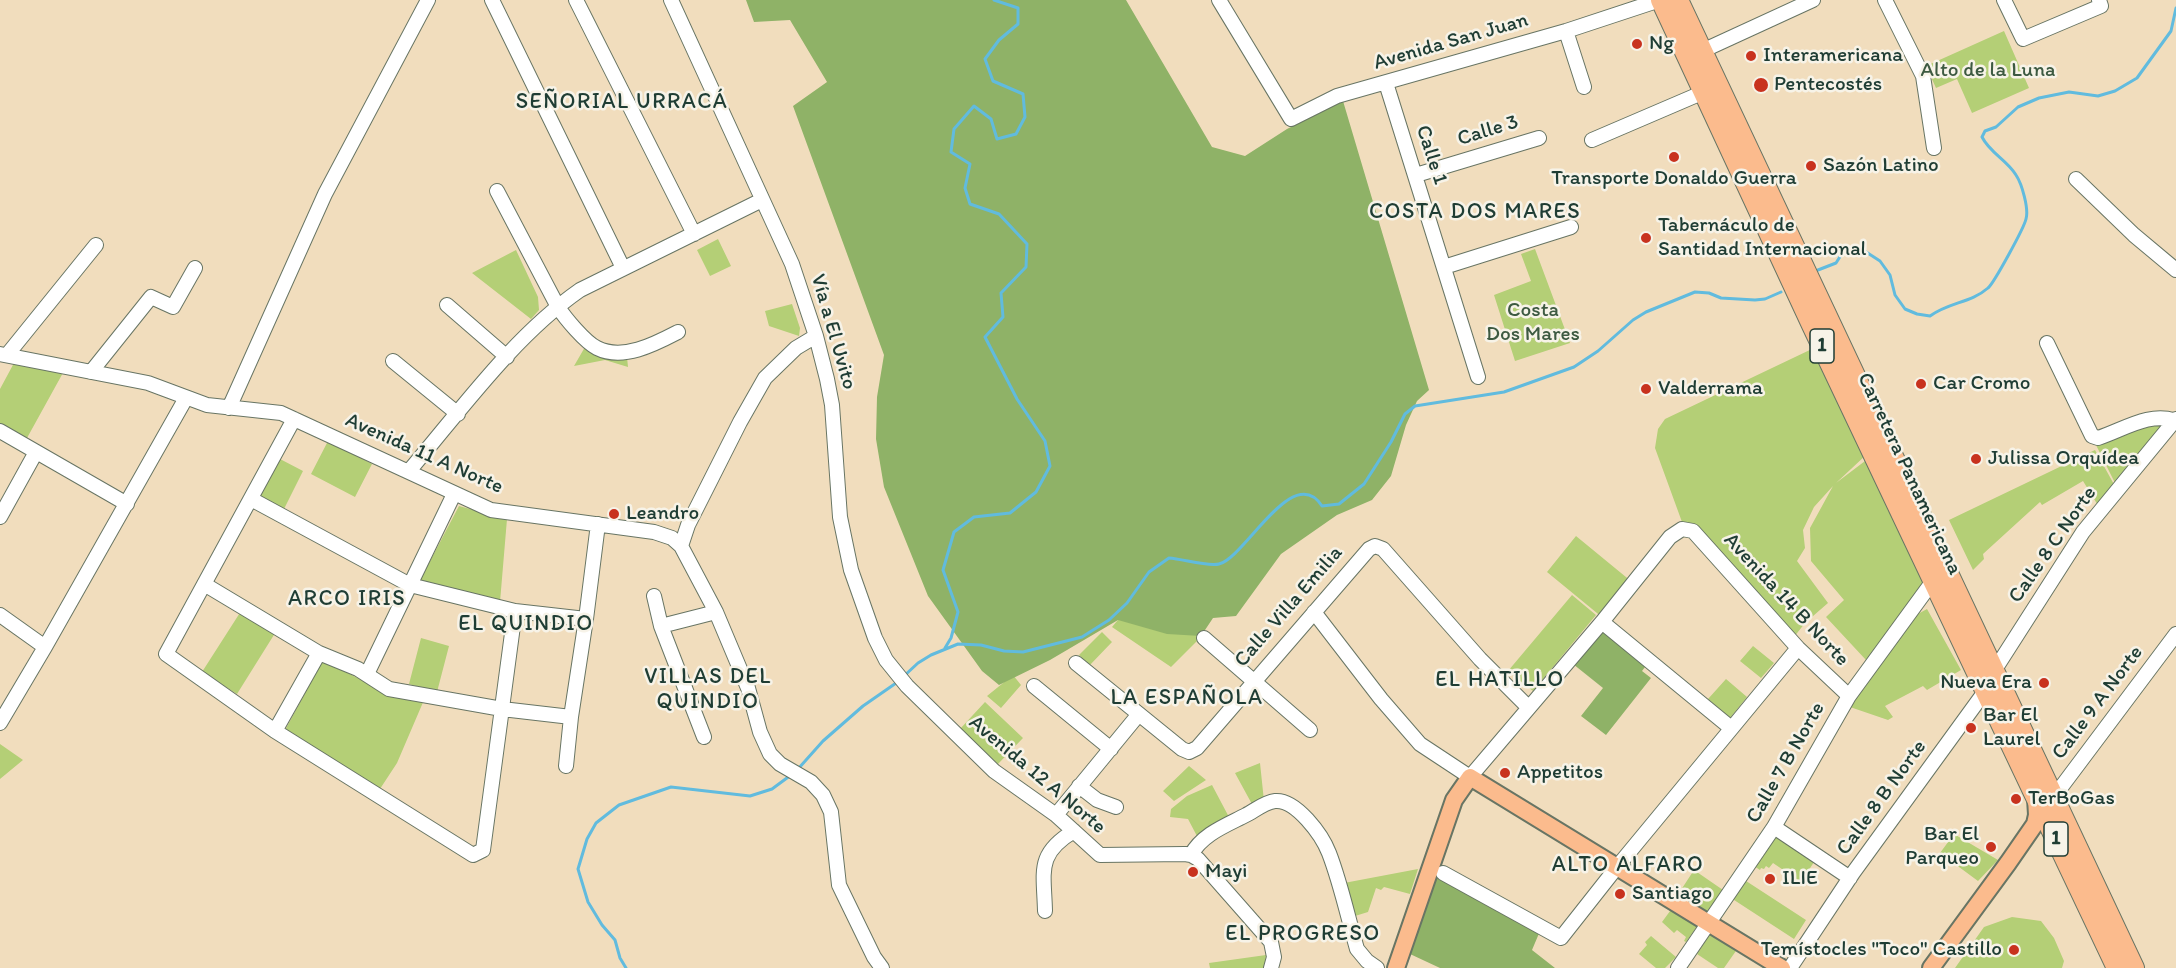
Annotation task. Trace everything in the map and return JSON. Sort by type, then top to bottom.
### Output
[{"type":"highway","points":[[1666,3],[1689,44],[1702,51],[1701,66],[1720,109],[1726,137]]},
{"type":"highway","name":"Carretera Panamericana","points":[[1666,3],[1704,92],[1812,325],[1996,712],[2014,733],[2042,789],[2048,795],[2044,795]]},
{"type":"highway","name":"Carretera Panamericana","points":[[1702,51],[1994,671],[2044,795],[2134,968]]},
{"type":"highway","points":[[1955,587],[1958,613],[1987,674],[1986,690]]},
{"type":"highway","points":[[2044,795],[2086,881],[2090,911]]},
{"type":"highway","name":"Carretera Panamericana","points":[[2044,795],[2057,841],[2117,968]]},
{"type":"main road","points":[[1396,968],[1454,800],[1470,777],[1782,968]]},
{"type":"main road","points":[[1931,968],[2035,824],[2044,795]]},
{"type":"main road","points":[[2008,863],[2038,838],[2051,837],[2057,841]]},
{"type":"street","points":[[229,408],[325,194],[428,0]]},
{"type":"street","points":[[492,0],[623,268]]},
{"type":"street","points":[[576,0],[694,234]]},
{"type":"street","name":"Vía a El Uvito","points":[[671,0],[792,264],[816,336],[830,391],[840,517],[851,570],[875,638],[886,660],[907,686]]},
{"type":"street","name":"Avenida San Juan","points":[[1220,0],[1291,119],[1337,96],[1666,3]]},
{"type":"street","points":[[1702,51],[1814,0]]},
{"type":"street","points":[[1885,0],[1923,76],[1934,148]]},
{"type":"street","points":[[2004,0],[2023,39],[2102,6],[2099,0]]},
{"type":"street","points":[[1566,31],[1584,87]]},
{"type":"street","name":"Calle 1","points":[[1386,83],[1478,377]]},
{"type":"street","points":[[1592,141],[1704,92]]},
{"type":"street","name":"Calle 3","points":[[1416,175],[1539,138]]},
{"type":"street","points":[[2076,178],[2134,235],[2176,270]]},
{"type":"street","points":[[496,191],[558,307],[568,321],[596,348],[627,352],[652,345],[678,332]]},
{"type":"street","points":[[409,471],[507,357],[542,320],[580,290],[762,200]]},
{"type":"street","points":[[1444,267],[1571,227]]},
{"type":"street","points":[[4,355],[96,245]]},
{"type":"street","points":[[92,372],[151,297],[172,307],[195,268]]},
{"type":"street","points":[[447,305],[507,357]]},
{"type":"street","points":[[816,336],[796,348],[765,378],[688,525],[681,546],[716,612],[748,688],[760,732],[770,754],[811,782],[823,795],[831,813],[839,885],[874,957],[882,968]]},
{"type":"street","points":[[2047,343],[2092,436],[2098,438],[2153,418],[2176,420]]},
{"type":"street","name":"Avenida 11 A Norte","points":[[4,355],[148,383],[207,405],[281,412],[491,510],[654,532],[672,538],[681,546]]},
{"type":"street","points":[[393,361],[458,414]]},
{"type":"street","points":[[0,723],[186,398]]},
{"type":"street","points":[[294,419],[166,654],[275,731],[473,855],[483,850],[515,611]]},
{"type":"street","name":"Calle 8 C Norte","points":[[1994,671],[2083,532],[2176,420]]},
{"type":"street","points":[[0,431],[127,504]]},
{"type":"street","points":[[0,517],[36,452]]},
{"type":"street","points":[[367,674],[454,494]]},
{"type":"street","points":[[250,499],[410,585],[515,611],[586,619]]},
{"type":"street","points":[[566,766],[598,524]]},
{"type":"street","name":"Avenida 14 B Norte","points":[[1602,622],[1670,537],[1682,529],[1693,531],[1797,648],[1849,696]]},
{"type":"street","name":"Calle Villa Emilia","points":[[1139,714],[1182,749],[1189,752],[1197,748],[1369,549],[1375,546],[1383,549],[1473,651],[1528,707]]},
{"type":"street","name":"Calle 7 B Norte","points":[[1678,968],[1774,826],[1849,696],[1934,581]]},
{"type":"street","points":[[204,584],[319,653],[358,669],[389,689],[502,709],[571,717]]},
{"type":"street","points":[[654,596],[661,626],[704,737]]},
{"type":"street","points":[[661,626],[716,612]]},
{"type":"street","points":[[1314,612],[1381,699],[1420,744],[1470,777],[1602,622],[1731,728]]},
{"type":"street","points":[[0,615],[45,647]]},
{"type":"street","name":"Calle 9 A Norte","points":[[2044,795],[2059,790],[2176,634]]},
{"type":"street","points":[[1204,638],[1310,730]]},
{"type":"street","points":[[1443,873],[1561,938],[1797,648]]},
{"type":"street","points":[[275,731],[319,653]]},
{"type":"street","points":[[1056,815],[1139,714],[1076,663]]},
{"type":"street","name":"Avenida 12 A Norte","points":[[907,686],[994,771],[1056,815],[1100,855],[1191,855]]},
{"type":"street","points":[[1034,686],[1110,749]]},
{"type":"street","name":"Calle 8 B Norte","points":[[1790,968],[1850,878],[1986,690]]},
{"type":"street","points":[[1969,715],[1984,707],[1996,712]]},
{"type":"street","points":[[1079,786],[1097,800],[1116,807]]},
{"type":"street","points":[[1271,968],[1274,951],[1265,933],[1198,859],[1191,855],[1195,847],[1217,830],[1275,801],[1290,805],[1307,819],[1329,851],[1357,950],[1367,962],[1377,968]]},
{"type":"street","points":[[1774,826],[1850,878]]},
{"type":"street","points":[[1045,911],[1044,861],[1059,840],[1074,831]]},
{"type":"green space","points":[[746,0],[1126,0],[1212,147],[1245,156],[1287,129],[1343,101],[1429,390],[1417,401],[1406,425],[1391,476],[1372,500],[1337,515],[1281,554],[1236,616],[1213,618],[1201,636],[1167,634],[1118,620],[1050,660],[999,685],[982,671],[928,596],[884,487],[876,439],[877,397],[884,355],[793,106],[827,82],[790,20],[754,22]]},
{"type":"green space","name":"Alto de la Luna","points":[[2004,31],[2029,88],[1972,113],[1957,79],[1936,88],[1926,66]]},
{"type":"green space","points":[[718,239],[731,266],[710,276],[697,250]]},
{"type":"green space","name":"Costa Dos Mares","points":[[1535,249],[1570,343],[1515,361],[1494,295],[1531,281],[1521,254]]},
{"type":"green space","points":[[516,250],[538,297],[539,310],[531,319],[472,273]]},
{"type":"green space","points":[[792,304],[800,328],[799,336],[769,326],[765,311]]},
{"type":"green space","points":[[585,347],[627,357],[628,367],[605,360],[574,366]]},
{"type":"green space","points":[[1814,348],[1866,455],[1836,483],[1869,458],[1925,584],[1866,660],[1826,617],[1844,600],[1811,561],[1810,528],[1833,486],[1814,507],[1803,530],[1805,548],[1797,561],[1828,603],[1805,623],[1794,637],[1696,527],[1682,522],[1655,448],[1658,429],[1665,419]]},
{"type":"green space","points":[[14,363],[64,371],[27,438],[0,425],[0,389]]},
{"type":"green space","points":[[2159,423],[2163,426],[2117,487],[2094,441]]},
{"type":"green space","points":[[328,441],[372,464],[355,497],[311,474]]},
{"type":"green space","points":[[2095,450],[2116,488],[2099,507],[2083,481],[2042,505],[2040,502],[1983,554],[1984,559],[1973,570],[1949,520]]},
{"type":"green space","points":[[280,459],[303,471],[284,509],[260,497]]},
{"type":"green space","points":[[459,506],[507,519],[500,602],[419,582]]},
{"type":"green space","points":[[1576,536],[1632,582],[1603,618],[1547,572]]},
{"type":"green space","name":"EL HATILLO","points":[[1572,595],[1596,615],[1533,691],[1508,671]]},
{"type":"green space","points":[[243,608],[277,630],[237,694],[202,672]]},
{"type":"green space","points":[[1927,609],[1961,670],[1927,690],[1923,686],[1885,706],[1893,717],[1888,720],[1850,707],[1916,615]]},
{"type":"green space","points":[[1123,614],[1202,636],[1171,667],[1112,627]]},
{"type":"green space","points":[[1602,628],[1648,663],[1642,671],[1651,678],[1606,735],[1581,716],[1603,688],[1573,664]]},
{"type":"green space","points":[[1102,632],[1112,642],[1089,666],[1079,655]]},
{"type":"green space","points":[[421,638],[449,646],[437,692],[409,684]]},
{"type":"green space","points":[[1753,646],[1774,663],[1761,678],[1740,661]]},
{"type":"green space","points":[[323,660],[388,694],[424,700],[397,763],[378,792],[284,732]]},
{"type":"green space","points":[[1013,675],[1021,685],[1001,708],[987,696]]},
{"type":"green space","points":[[1726,679],[1747,697],[1730,718],[1708,699]]},
{"type":"green space","points":[[985,702],[1023,738],[998,764],[960,729]]},
{"type":"green space","points":[[0,744],[23,760],[0,779]]},
{"type":"green space","points":[[1260,763],[1264,801],[1253,806],[1235,773]]},
{"type":"green space","name":"LA ESPAÑOLA","points":[[1189,766],[1206,780],[1174,801],[1163,791]]},
{"type":"green space","points":[[1212,785],[1230,819],[1198,838],[1188,819],[1170,817],[1171,809],[1187,796]]},
{"type":"green space","points":[[1777,833],[1816,859],[1801,882],[1773,863],[1769,868],[1766,866],[1760,870],[1754,866]]},
{"type":"green space","points":[[1954,834],[1998,860],[1978,881],[1940,853]]},
{"type":"green space","points":[[1418,869],[1410,894],[1384,887],[1381,890],[1376,888],[1368,912],[1355,916],[1344,883]]},
{"type":"green space","points":[[1694,870],[1723,890],[1705,915],[1677,896]]},
{"type":"green space","points":[[1437,874],[1540,931],[1532,950],[1555,968],[1440,968],[1410,954]]},
{"type":"green space","points":[[1743,879],[1806,920],[1794,939],[1731,898]]},
{"type":"green space","points":[[1673,907],[1698,925],[1686,942],[1684,941],[1686,937],[1677,930],[1674,933],[1662,922]]},
{"type":"green space","name":"Temístocles \"Toco\" Castillo","points":[[2012,917],[2041,921],[2054,938],[2064,961],[2062,968],[1955,968],[1984,927]]},
{"type":"green space","points":[[1712,931],[1738,948],[1724,968],[1718,968],[1697,954]]},
{"type":"green space","points":[[1651,936],[1676,957],[1665,968],[1656,968],[1639,954]]},
{"type":"green space","name":"EL PROGRESO","points":[[1266,955],[1265,968],[1210,968],[1209,963]]},
{"type":"waterway","points":[[945,648],[951,638],[958,612],[943,570],[954,532],[974,517],[1010,513],[1036,492],[1050,466],[1045,441],[1017,399],[985,337],[1003,317],[1001,293],[1026,267],[1027,244],[999,214],[970,204],[965,188],[970,164],[951,152],[954,129],[974,106],[991,119],[997,139],[1016,134],[1025,117],[1023,94],[993,81],[985,59],[999,40],[1018,24],[1018,8],[994,0]]},
{"type":"waterway","points":[[1818,270],[1836,263],[1843,252],[1849,248],[1863,250],[1880,261],[1890,275],[1895,295],[1905,309],[1930,316],[1988,288],[2020,233],[2026,219],[2027,209],[2018,179],[2008,165],[1985,143],[1982,137],[1985,131],[1996,127],[2018,107],[2039,98],[2069,92],[2098,96],[2115,91],[2137,78],[2171,31],[2176,8]]},
{"type":"waterway","points":[[904,676],[931,655],[958,644],[981,645],[1004,651],[1023,652],[1082,637],[1109,620],[1127,603],[1149,572],[1169,558],[1219,564],[1230,558],[1269,516],[1297,495],[1310,495],[1322,506],[1339,504],[1364,484],[1391,442],[1405,414],[1415,406],[1504,392],[1574,367],[1598,351],[1633,320],[1646,312],[1695,292],[1709,293],[1721,298],[1755,300],[1765,299],[1781,292]]},
{"type":"waterway","points":[[798,769],[823,741],[863,706],[899,681]]},
{"type":"waterway","points":[[626,968],[620,958],[615,940],[602,925],[588,902],[578,869],[587,839],[596,823],[619,805],[671,787],[750,796],[772,789],[791,775]]},
{"type":"place","name":"Ng","points":[[1637,44]]},
{"type":"place","name":"Interamericana","points":[[1751,56]]},
{"type":"place","name":"Pentecostés","points":[[1761,85]]},
{"type":"place","name":"Transporte Donaldo Guerra","points":[[1674,157]]},
{"type":"place","name":"Sazón Latino","points":[[1811,166]]},
{"type":"place","name":"Tabernáculo de Santidad Internacional","points":[[1646,238]]},
{"type":"place","name":"Car Cromo","points":[[1921,384]]},
{"type":"place","name":"Valderrama","points":[[1646,389]]},
{"type":"place","name":"Julissa Orquídea","points":[[1976,459]]},
{"type":"place","name":"Leandro","points":[[614,514]]},
{"type":"place","name":"Nueva Era","points":[[2044,683]]},
{"type":"place","name":"Bar El Laurel","points":[[1971,728]]},
{"type":"place","name":"Appetitos","points":[[1505,773]]},
{"type":"place","name":"TerBoGas","points":[[2016,799]]},
{"type":"place","name":"Bar El Parqueo","points":[[1991,847]]},
{"type":"place","name":"Mayi","points":[[1193,872]]},
{"type":"place","name":"ILIE","points":[[1770,879]]},
{"type":"place","name":"Santiago","points":[[1620,894]]},
{"type":"place","name":"Temístocles \"Toco\" Castillo","points":[[2014,950]]},
{"type":"district","name":"SEÑORIAL URRACÁ","points":[[622,102]]},
{"type":"district","name":"COSTA DOS MARES","points":[[1475,212]]},
{"type":"district","name":"ARCO IRIS","points":[[347,599]]},
{"type":"district","name":"EL QUINDIO","points":[[526,624]]},
{"type":"district","name":"EL HATILLO","points":[[1500,680]]},
{"type":"district","name":"VILLAS DEL QUINDIO","points":[[708,690]]},
{"type":"district","name":"LA ESPAÑOLA","points":[[1187,698]]},
{"type":"district","name":"ALTO ALFARO","points":[[1628,865]]},
{"type":"district","name":"EL PROGRESO","points":[[1303,934]]}]
